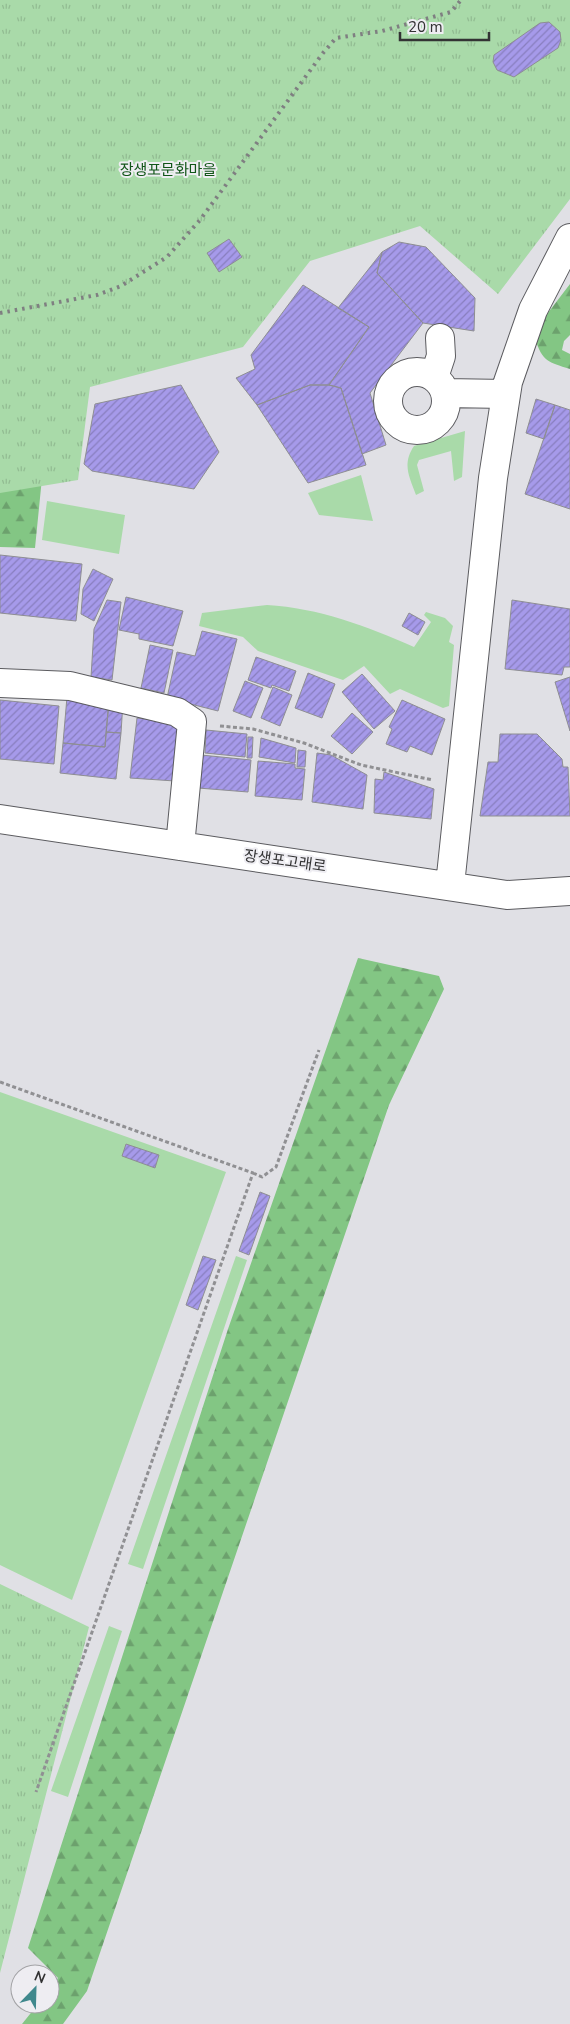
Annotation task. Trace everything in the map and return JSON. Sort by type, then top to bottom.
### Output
[{"type":"street","points":[[450,885],[493,478],[508,382],[534,310],[570,238]]},
{"type":"street","points":[[433,337],[441,356],[429,381],[506,394]]},
{"type":"street","points":[[0,683],[70,686],[176,712],[192,722],[180,846]]},
{"type":"street","name":"장생포고래로","points":[[0,819],[507,895],[570,891]]},
{"type":"path","points":[[192,722],[253,729],[304,743],[361,764],[422,776],[460,787]]},
{"type":"path","points":[[0,1082],[262,1177],[276,1167],[318,1050]]},
{"type":"path","points":[[36,1792],[253,1173]]},
{"type":"green space","name":"장생포문화마을","points":[[0,0],[570,0],[570,199],[498,294],[420,226],[310,261],[243,347],[90,387],[78,480],[0,493]]},
{"type":"green space","points":[[570,284],[570,335],[564,341],[562,350],[570,354],[570,369],[547,360],[535,339],[544,318]]},
{"type":"green space","points":[[465,431],[462,477],[454,481],[451,451],[419,460],[417,465],[424,491],[416,495],[408,470],[408,459],[414,446]]},
{"type":"green space","points":[[0,474],[42,478],[35,548],[0,547]]},
{"type":"green space","points":[[361,475],[373,521],[319,515],[308,493]]},
{"type":"green space","points":[[47,501],[125,515],[119,554],[42,540]]},
{"type":"green space","points":[[267,605],[305,610],[342,619],[414,647],[431,622],[424,615],[426,612],[445,618],[453,626],[449,642],[454,645],[449,706],[443,708],[400,689],[390,694],[364,666],[343,680],[258,651],[243,637],[199,626],[202,613]]},
{"type":"green space","points":[[358,958],[439,976],[444,989],[389,1105],[87,1991],[63,2024],[22,2024],[30,2014],[60,2014],[60,1964],[44,1964],[28,1948],[228,1329]]},
{"type":"green space","points":[[0,1092],[226,1172],[72,1600],[0,1565]]},
{"type":"green space","points":[[236,1256],[247,1260],[143,1569],[128,1564]]},
{"type":"green space","points":[[0,1584],[89,1627],[0,1973]]},
{"type":"green space","points":[[109,1626],[122,1631],[68,1797],[51,1791]]},
{"type":"building","points":[[549,22],[560,32],[561,40],[558,48],[514,77],[497,70],[493,62],[494,55],[540,23]]},
{"type":"building","points":[[229,239],[242,257],[219,272],[207,253]]},
{"type":"building","points":[[399,242],[426,247],[475,298],[474,331],[423,323],[377,273],[382,252]]},
{"type":"building","points":[[382,252],[377,273],[423,323],[370,393],[386,445],[362,454],[341,388],[329,385],[369,327],[338,308]]},
{"type":"building","points":[[303,285],[369,327],[329,385],[310,385],[257,405],[236,378],[255,369],[251,355]]},
{"type":"building","points":[[181,385],[219,452],[194,489],[92,471],[84,464],[95,404]]},
{"type":"building","points":[[310,385],[329,385],[341,388],[366,465],[308,483],[257,405]]},
{"type":"building","points":[[536,399],[555,405],[544,439],[526,433]]},
{"type":"building","points":[[555,405],[570,410],[570,509],[525,494]]},
{"type":"building","points":[[0,555],[82,564],[76,621],[0,613]]},
{"type":"building","points":[[93,569],[113,579],[94,621],[81,614],[83,589]]},
{"type":"building","points":[[126,597],[183,611],[173,646],[139,639],[139,634],[119,630]]},
{"type":"building","points":[[107,600],[121,602],[112,680],[91,677],[94,629]]},
{"type":"building","points":[[512,600],[570,609],[570,667],[564,667],[562,675],[505,669]]},
{"type":"building","points":[[409,613],[425,622],[418,635],[402,626]]},
{"type":"building","points":[[202,631],[237,639],[218,711],[167,698],[177,652],[195,656]]},
{"type":"building","points":[[150,645],[173,650],[164,693],[141,688]]},
{"type":"building","points":[[256,657],[296,671],[289,691],[272,685],[271,688],[248,680]]},
{"type":"building","points":[[308,673],[335,684],[322,718],[295,708]]},
{"type":"building","points":[[362,674],[395,711],[374,729],[342,692]]},
{"type":"building","points":[[570,677],[570,731],[555,682]]},
{"type":"building","points":[[245,681],[263,688],[251,718],[233,711]]},
{"type":"building","points":[[273,687],[292,695],[280,726],[261,718]]},
{"type":"building","points":[[67,697],[109,701],[105,747],[63,743]]},
{"type":"building","points":[[0,700],[59,706],[54,764],[0,759]]},
{"type":"building","points":[[402,700],[445,719],[432,755],[410,746],[407,752],[386,744],[392,729],[389,727]]},
{"type":"building","points":[[109,701],[123,702],[121,733],[106,732]]},
{"type":"building","points":[[352,713],[373,732],[352,754],[331,736]]},
{"type":"building","points":[[137,718],[175,722],[179,731],[175,781],[130,778]]},
{"type":"building","points":[[206,730],[247,734],[245,757],[205,753]]},
{"type":"building","points":[[106,732],[121,733],[116,779],[60,773],[63,743],[105,747]]},
{"type":"building","points":[[500,734],[537,734],[562,759],[563,767],[568,767],[570,816],[480,816],[488,762],[498,762]]},
{"type":"building","points":[[248,737],[253,737],[252,758],[247,758]]},
{"type":"building","points":[[261,738],[296,748],[295,763],[259,757]]},
{"type":"building","points":[[298,750],[306,751],[305,767],[297,767]]},
{"type":"building","points":[[317,753],[331,755],[367,775],[363,809],[312,802]]},
{"type":"building","points":[[201,755],[251,760],[248,792],[198,788]]},
{"type":"building","points":[[258,761],[295,764],[295,768],[305,769],[302,800],[255,796]]},
{"type":"building","points":[[384,772],[434,789],[431,819],[374,813],[375,779],[383,780]]},
{"type":"building","points":[[126,1144],[159,1155],[155,1168],[122,1156]]},
{"type":"building","points":[[260,1192],[270,1196],[249,1255],[239,1251]]},
{"type":"building","points":[[203,1256],[216,1260],[198,1310],[186,1305]]},
{"type":"railway","points":[[0,313],[97,295],[121,286],[167,257],[200,220],[336,38],[382,31],[451,12],[461,0]]}]
